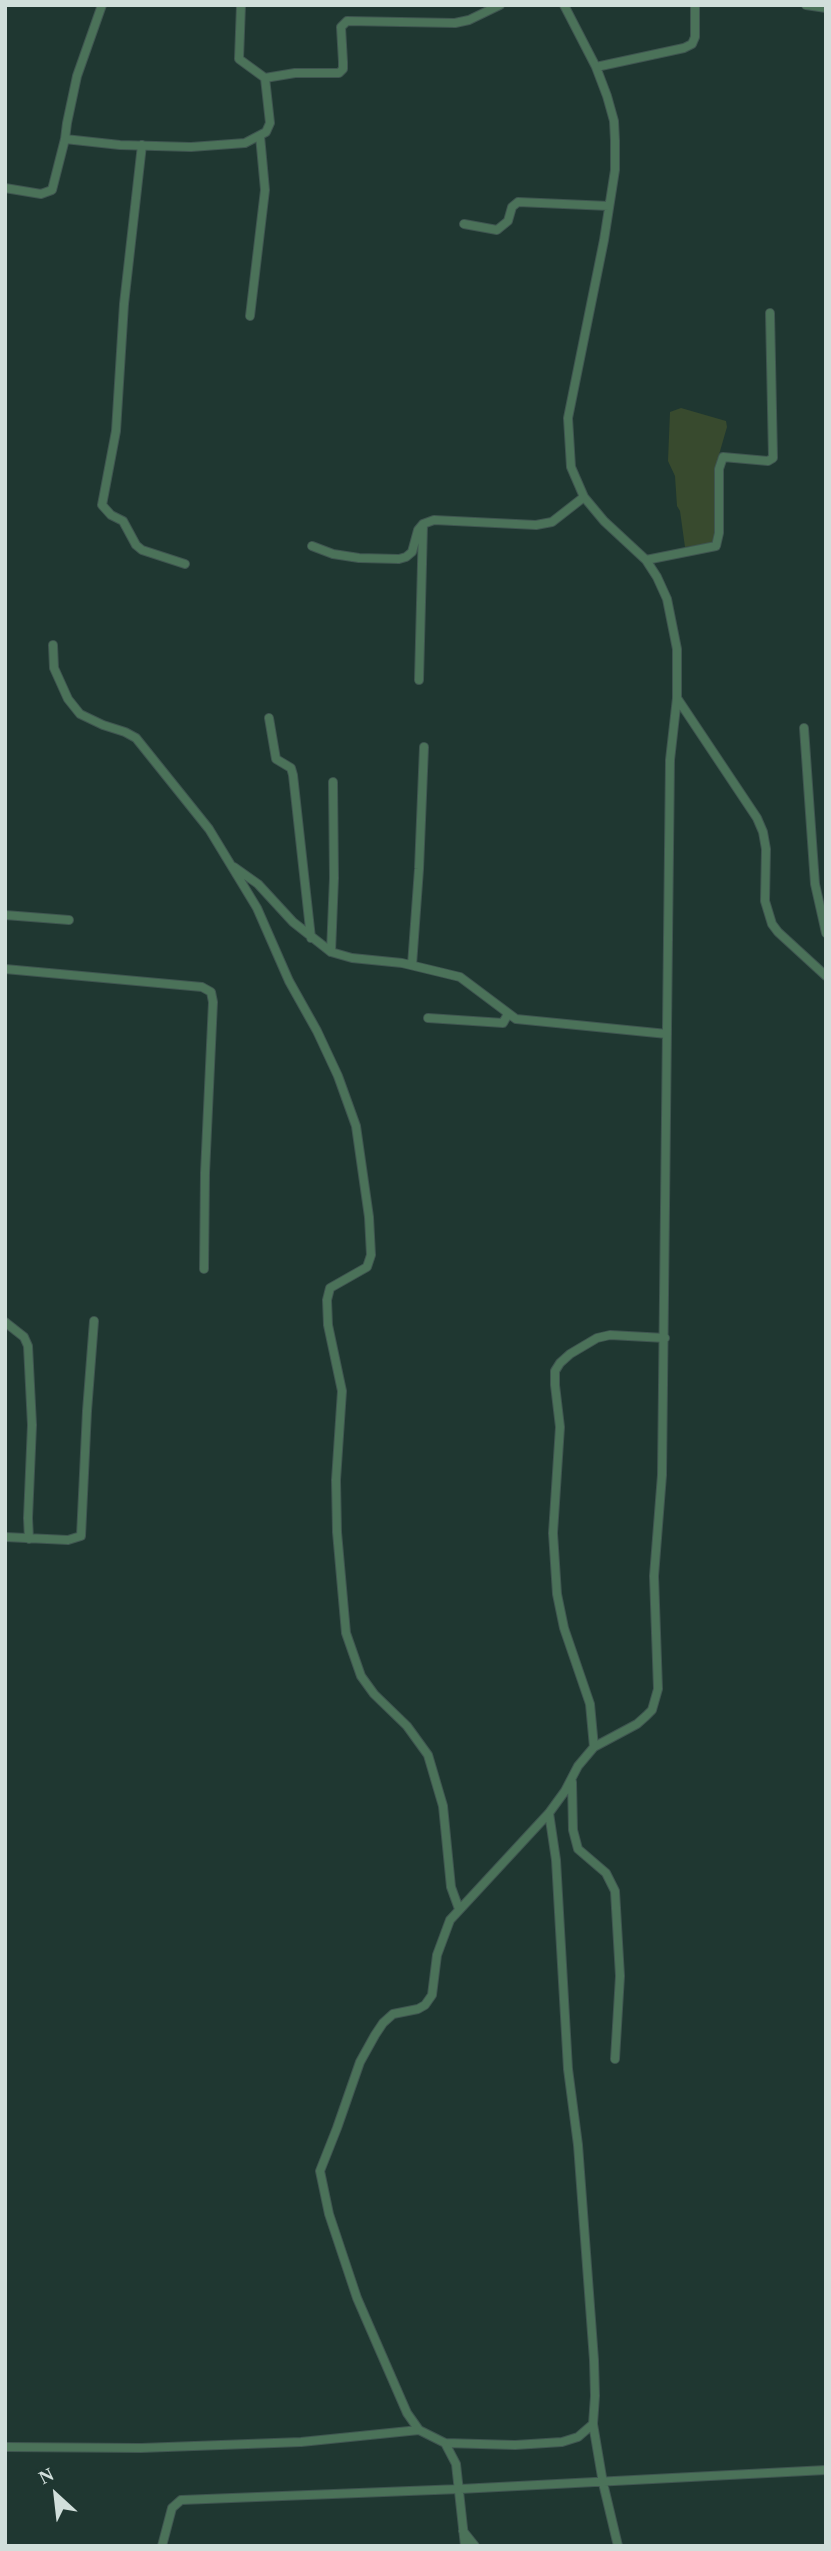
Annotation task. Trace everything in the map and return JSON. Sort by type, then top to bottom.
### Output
[{"type":"street","points":[[5,188],[41,194],[52,190],[77,76],[102,5]]},
{"type":"street","points":[[241,5],[239,59],[265,78],[295,73],[339,73],[343,62],[341,27],[347,21],[455,23],[469,20],[500,5]]},
{"type":"street","points":[[564,5],[596,67],[614,121],[615,170],[568,418],[571,467],[584,497],[604,521],[646,561],[657,577],[667,599],[677,649],[677,698],[670,760],[662,1475],[654,1576],[658,1689],[652,1710],[638,1724],[594,1747],[578,1766],[549,1813],[450,1920],[440,1944],[432,1995],[425,2005],[418,2009],[393,2014],[379,2029],[360,2062],[320,2171],[329,2214],[357,2298],[407,2413],[419,2430],[445,2444],[515,2445],[562,2442],[578,2437],[593,2424]]},
{"type":"street","points":[[596,67],[692,44],[695,37],[695,5]]},
{"type":"street","points":[[806,5],[820,7]]},
{"type":"street","points":[[65,139],[191,147],[246,143],[266,132],[270,123],[265,78]]},
{"type":"street","points":[[250,316],[265,190],[260,136]]},
{"type":"street","points":[[142,145],[124,304],[116,431],[102,505],[111,515],[123,521],[136,545],[142,550],[185,564]]},
{"type":"street","points":[[464,225],[497,230],[505,225],[512,207],[518,202],[609,206]]},
{"type":"street","points":[[646,561],[716,546],[719,533],[719,469],[723,457],[768,461],[773,458],[770,313]]},
{"type":"street","points":[[312,546],[333,554],[359,558],[399,559],[412,552],[418,530],[423,524],[443,519],[536,525],[552,523],[584,497]]},
{"type":"street","points":[[419,680],[423,524]]},
{"type":"street","points":[[53,645],[54,668],[68,699],[80,714],[125,732],[146,748],[209,829],[257,908],[289,981],[328,1054],[356,1126],[371,1236],[371,1255],[368,1267],[330,1288],[327,1300],[328,1325],[342,1391],[336,1480],[337,1532],[346,1633],[361,1676],[428,1755],[443,1806],[451,1887],[460,1909]]},
{"type":"street","points":[[677,698],[757,818],[763,832],[766,849],[765,901],[772,923],[778,932],[826,975]]},
{"type":"street","points":[[268,718],[276,759],[291,768],[293,775],[311,938]]},
{"type":"street","points":[[804,728],[815,884],[826,933]]},
{"type":"street","points":[[412,965],[424,747]]},
{"type":"street","points":[[331,952],[334,878],[333,782]]},
{"type":"street","points":[[232,866],[258,884],[311,938],[331,952],[352,958],[412,965],[460,977],[478,988],[508,1014],[526,1021],[667,1034]]},
{"type":"street","points":[[5,915],[69,920]]},
{"type":"street","points":[[5,969],[202,987],[211,992],[214,1002],[205,1173],[204,1269]]},
{"type":"street","points":[[428,1018],[503,1023],[508,1014]]},
{"type":"street","points":[[5,1537],[76,1539],[80,1536],[94,1321]]},
{"type":"street","points":[[5,1322],[24,1336],[29,1346],[32,1425],[29,1539]]},
{"type":"street","points":[[594,1747],[588,1695],[564,1628],[557,1594],[553,1533],[560,1427],[555,1371],[570,1354],[597,1338],[610,1335],[665,1338]]},
{"type":"street","points":[[572,1779],[575,1839],[579,1849],[606,1873],[615,1891],[620,1955],[615,2059]]},
{"type":"street","points":[[549,1813],[556,1860],[568,2069],[579,2145],[594,2360],[593,2424],[618,2546]]},
{"type":"street","points":[[5,2447],[141,2448],[301,2442],[419,2430]]},
{"type":"street","points":[[445,2444],[456,2464],[465,2546]]},
{"type":"street","points":[[162,2546],[172,2508],[181,2500],[603,2483],[826,2470]]},
{"type":"street","points":[[463,2530],[475,2546]]},
{"type":"green space","points":[[681,408],[726,421],[727,427],[718,458],[714,495],[714,543],[685,547],[677,506],[675,476],[668,461],[670,412]]}]
